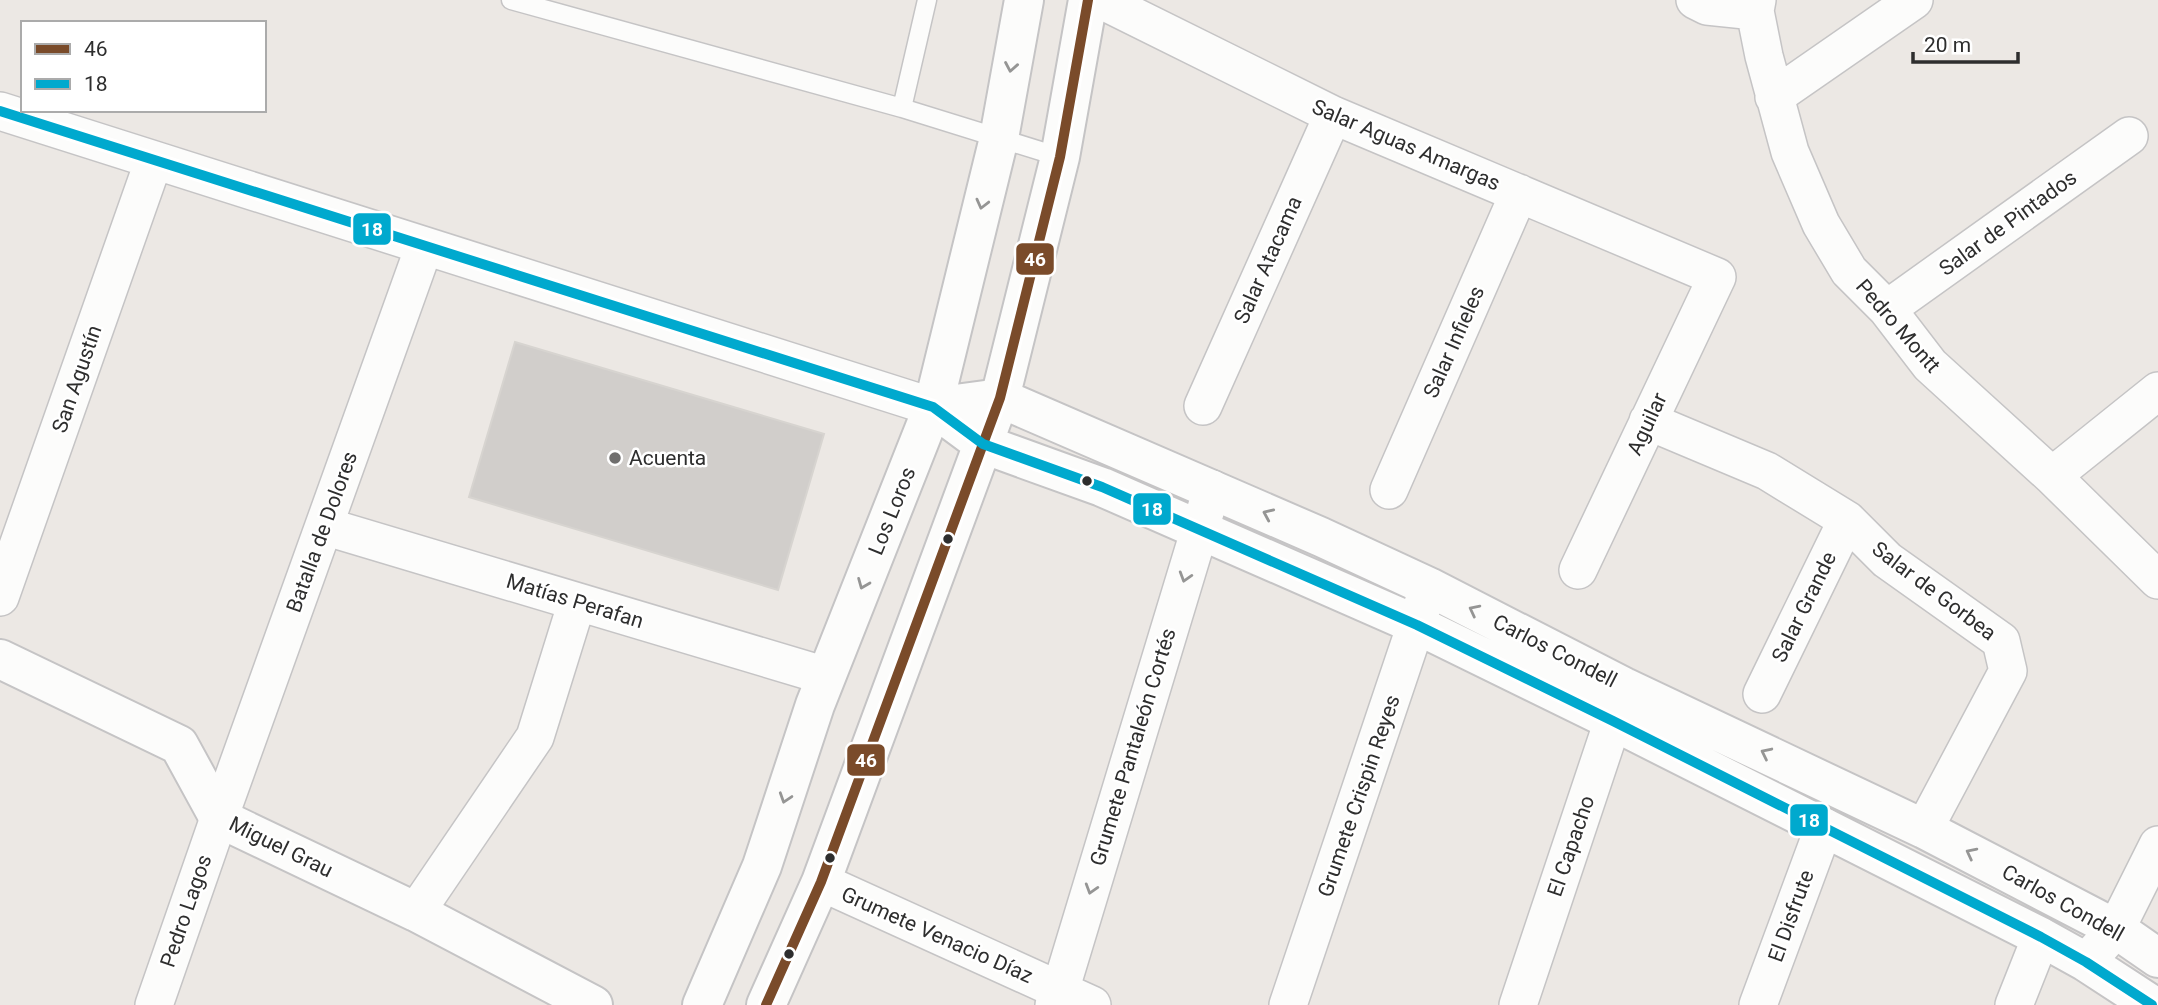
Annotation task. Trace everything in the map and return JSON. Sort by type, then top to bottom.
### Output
[{"type":"street","name":"Los Loros","points":[[702,1005],[762,866],[826,676],[933,407],[999,138],[1024,0]]},
{"type":"street","points":[[766,1005],[821,882],[1000,398],[1060,157],[1088,0]]},
{"type":"street","name":"Salar Aguas Amargas","points":[[1101,0],[1333,114],[1717,278]]},
{"type":"street","points":[[1695,0],[1707,6],[1756,6]]},
{"type":"street","points":[[1774,97],[1914,0]]},
{"type":"street","name":"Pedro Montt","points":[[1756,6],[1774,97],[1790,152],[1821,224],[1849,271],[1887,309],[1930,365],[2052,476],[2158,580]]},
{"type":"street","name":"Carlos Condell","points":[[0,111],[933,407],[983,444],[1102,487],[1417,625],[1619,704],[1924,829],[2116,929],[2158,958]]},
{"type":"street","name":"Salar Atacama","points":[[1203,406],[1333,114]]},
{"type":"street","name":"Salar de Pintados","points":[[1887,309],[2129,136]]},
{"type":"street","name":"San Agustín","points":[[0,597],[154,160]]},
{"type":"street","name":"Salar Infieles","points":[[1389,490],[1519,193]]},
{"type":"street","name":"Batalla de Dolores","points":[[219,818],[424,247]]},
{"type":"street","name":"Aguilar","points":[[1578,570],[1717,278]]},
{"type":"street","points":[[2052,476],[2158,391]]},
{"type":"street","name":"Carlos Condell","points":[[933,407],[1000,398],[1212,489],[1429,587],[1824,827],[2041,937],[2086,962],[2152,1005]]},
{"type":"street","name":"Salar de Gorbea","points":[[1648,421],[1767,471],[1847,520],[1887,560],[2001,641],[2008,671],[1924,829]]},
{"type":"street","name":"Grumete Pantaleón Cortés","points":[[1069,1000],[1212,489]]},
{"type":"street","name":"Salar Grande","points":[[1762,694],[1847,520]]},
{"type":"street","name":"Matías Perafan","points":[[324,526],[826,676]]},
{"type":"street","name":"Grumete Crispin Reyes","points":[[1288,1005],[1429,587]]},
{"type":"street","points":[[416,912],[535,737],[576,602]]},
{"type":"street","name":"Miguel Grau","points":[[0,659],[179,745],[219,818],[416,912],[593,1005]]},
{"type":"street","name":"El Capacho","points":[[1518,1005],[1619,704]]},
{"type":"street","name":"Pedro Lagos","points":[[154,1005],[219,818]]},
{"type":"street","name":"El Disfrute","points":[[1758,1005],[1824,827]]},
{"type":"street","points":[[2086,962],[2116,929],[2158,845]]},
{"type":"street","name":"Grumete Venacio Díaz","points":[[821,882],[1069,1000]]},
{"type":"street","points":[[2014,1005],[2041,937]]},
{"type":"lane","points":[[511,0],[902,108],[1060,157]]},
{"type":"lane","points":[[902,108],[926,0]]},
{"type":"building","points":[[515,342],[824,434],[778,590],[469,497]]},
{"type":"transit line","name":"46","points":[[766,1005],[821,882],[1000,398],[1060,157],[1088,0]]},
{"type":"transit line","name":"18","points":[[0,111],[933,407],[983,444],[1102,487],[1417,625],[1613,721],[2041,937],[2086,962],[2152,1005]]},
{"type":"place","name":"Acuenta","points":[[615,458]]}]
